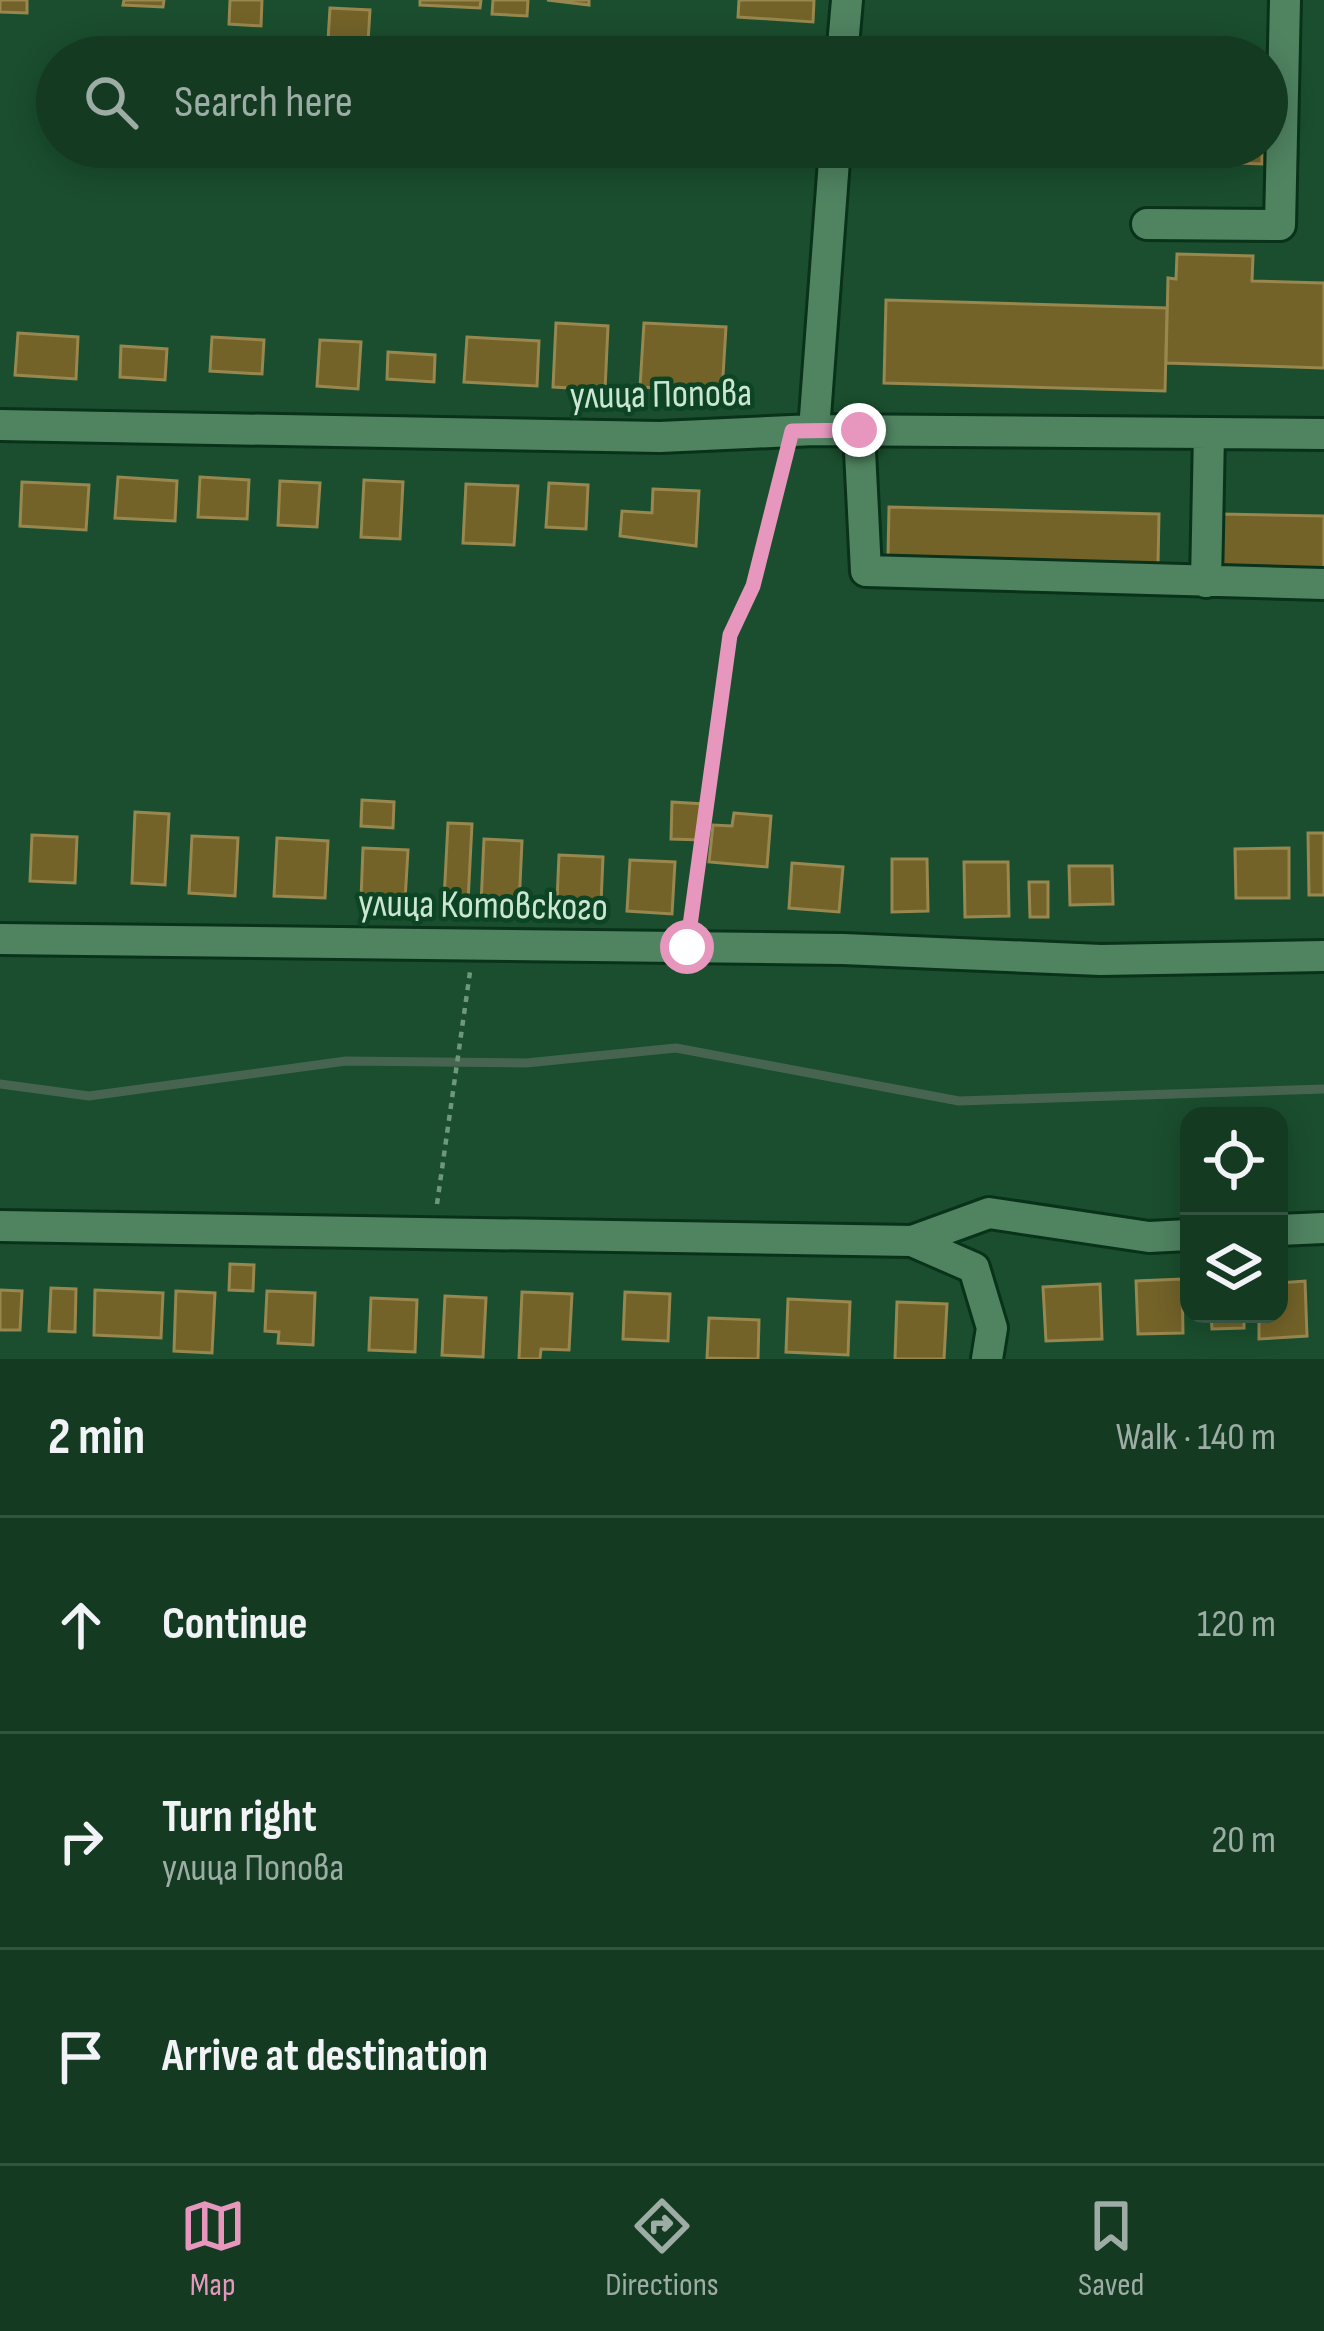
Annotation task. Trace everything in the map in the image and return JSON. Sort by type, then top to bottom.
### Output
[{"type":"street","points":[[844,36],[847,0]]},
{"type":"street","points":[[1284,36],[1285,0]]},
{"type":"street","points":[[803,431],[834,168]]},
{"type":"street","points":[[1148,224],[1280,225],[1281,168]]},
{"type":"street","name":"улица Попова","points":[[0,425],[660,437],[859,430],[1324,434]]},
{"type":"street","points":[[859,430],[866,572],[1324,584]]},
{"type":"street","points":[[1206,582],[1209,433]]},
{"type":"street","name":"улица Котовского","points":[[0,939],[687,947],[1101,960],[1324,956]]},
{"type":"street","points":[[0,1226],[912,1241],[989,1213],[1149,1238],[1180,1236]]},
{"type":"street","points":[[1288,1230],[1324,1228]]},
{"type":"street","points":[[912,1241],[974,1268],[992,1328],[987,1359]]},
{"type":"path","points":[[687,947],[730,635],[753,586],[803,431]]},
{"type":"path","points":[[433,1234],[475,945]]},
{"type":"building","points":[[0,0],[27,0],[27,13],[0,12]]},
{"type":"building","points":[[124,0],[164,0],[163,7],[123,5]]},
{"type":"building","points":[[230,0],[262,0],[261,26],[229,24]]},
{"type":"building","points":[[420,0],[481,0],[480,8],[420,5]]},
{"type":"building","points":[[493,0],[528,0],[527,16],[492,14]]},
{"type":"building","points":[[547,0],[589,0],[589,5]]},
{"type":"building","points":[[739,0],[814,0],[813,22],[738,17]]},
{"type":"building","points":[[330,8],[370,10],[368,36],[328,36]]},
{"type":"building","points":[[1177,254],[1253,256],[1252,281],[1324,283],[1324,368],[1166,363],[1168,278],[1176,279]]},
{"type":"building","points":[[886,300],[1167,308],[1165,391],[884,383]]},
{"type":"building","points":[[556,323],[608,326],[605,390],[553,387]]},
{"type":"building","points":[[644,323],[726,327],[722,392],[640,387]]},
{"type":"building","points":[[18,333],[78,337],[76,379],[15,375]]},
{"type":"building","points":[[212,337],[264,340],[262,374],[210,371]]},
{"type":"building","points":[[467,337],[539,341],[537,386],[464,382]]},
{"type":"building","points":[[320,340],[361,342],[358,389],[317,386]]},
{"type":"building","points":[[121,346],[167,349],[165,380],[120,377]]},
{"type":"building","points":[[388,352],[435,355],[434,382],[387,379]]},
{"type":"building","points":[[118,477],[177,481],[175,521],[115,518]]},
{"type":"building","points":[[200,477],[249,480],[247,519],[198,517]]},
{"type":"building","points":[[364,480],[403,482],[400,539],[361,537]]},
{"type":"building","points":[[280,481],[320,483],[317,527],[278,525]]},
{"type":"building","points":[[22,482],[89,485],[86,530],[20,526]]},
{"type":"building","points":[[549,483],[588,485],[586,529],[546,527]]},
{"type":"building","points":[[466,484],[518,486],[514,545],[463,543]]},
{"type":"building","points":[[653,489],[699,491],[696,546],[620,536],[622,511],[652,513]]},
{"type":"building","points":[[889,507],[1159,514],[1158,564],[888,557]]},
{"type":"building","points":[[1220,514],[1324,516],[1324,570],[1220,568]]},
{"type":"building","points":[[362,800],[394,802],[393,828],[361,826]]},
{"type":"building","points":[[672,802],[704,804],[702,840],[671,839]]},
{"type":"building","points":[[135,812],[169,814],[165,885],[132,883]]},
{"type":"building","points":[[734,813],[771,816],[767,867],[709,862],[713,825],[732,826]]},
{"type":"building","points":[[448,823],[472,824],[468,902],[444,900]]},
{"type":"building","points":[[1308,833],[1324,833],[1324,895],[1309,895]]},
{"type":"building","points":[[32,835],[77,837],[75,883],[30,881]]},
{"type":"building","points":[[192,836],[238,838],[235,896],[189,893]]},
{"type":"building","points":[[277,838],[328,841],[325,898],[274,896]]},
{"type":"building","points":[[484,839],[522,841],[519,906],[481,904]]},
{"type":"building","points":[[363,848],[408,850],[405,901],[361,899]]},
{"type":"building","points":[[1289,848],[1289,898],[1236,898],[1235,849]]},
{"type":"building","points":[[559,855],[603,857],[601,903],[557,901]]},
{"type":"building","points":[[892,859],[927,859],[928,911],[892,912]]},
{"type":"building","points":[[630,860],[675,862],[672,914],[627,911]]},
{"type":"building","points":[[964,862],[1008,862],[1009,916],[965,917]]},
{"type":"building","points":[[792,863],[843,867],[839,912],[789,908]]},
{"type":"building","points":[[1069,866],[1112,866],[1113,904],[1070,905]]},
{"type":"building","points":[[1029,882],[1048,882],[1048,917],[1030,917]]},
{"type":"building","points":[[230,1264],[254,1265],[253,1291],[229,1290]]},
{"type":"building","points":[[1180,1279],[1183,1333],[1138,1334],[1136,1281]]},
{"type":"building","points":[[1305,1281],[1307,1336],[1259,1339],[1259,1323],[1288,1323],[1288,1282]]},
{"type":"building","points":[[1100,1284],[1102,1339],[1046,1341],[1043,1287]]},
{"type":"building","points":[[51,1288],[76,1289],[75,1332],[49,1331]]},
{"type":"building","points":[[0,1290],[22,1291],[20,1330],[0,1330]]},
{"type":"building","points":[[95,1290],[163,1293],[161,1338],[94,1335]]},
{"type":"building","points":[[176,1291],[215,1293],[212,1353],[174,1351]]},
{"type":"building","points":[[267,1291],[315,1293],[313,1345],[278,1343],[279,1332],[265,1331]]},
{"type":"building","points":[[522,1292],[572,1294],[569,1350],[541,1349],[540,1359],[519,1359]]},
{"type":"building","points":[[625,1292],[670,1294],[668,1341],[623,1339]]},
{"type":"building","points":[[445,1296],[486,1298],[483,1357],[442,1355]]},
{"type":"building","points":[[371,1298],[417,1300],[415,1352],[369,1350]]},
{"type":"building","points":[[788,1299],[850,1302],[848,1355],[786,1352]]},
{"type":"building","points":[[897,1302],[947,1304],[944,1359],[895,1359]]},
{"type":"building","points":[[709,1318],[759,1320],[758,1359],[707,1358]]},
{"type":"building","points":[[1212,1323],[1244,1323],[1244,1328],[1212,1329]]},
{"type":"waterway","points":[[0,1084],[89,1096],[346,1061],[526,1063],[676,1048],[959,1101],[1324,1089]]},
{"type":"route","points":[[687,947],[730,635],[753,586],[792,431],[859,430]]}]
